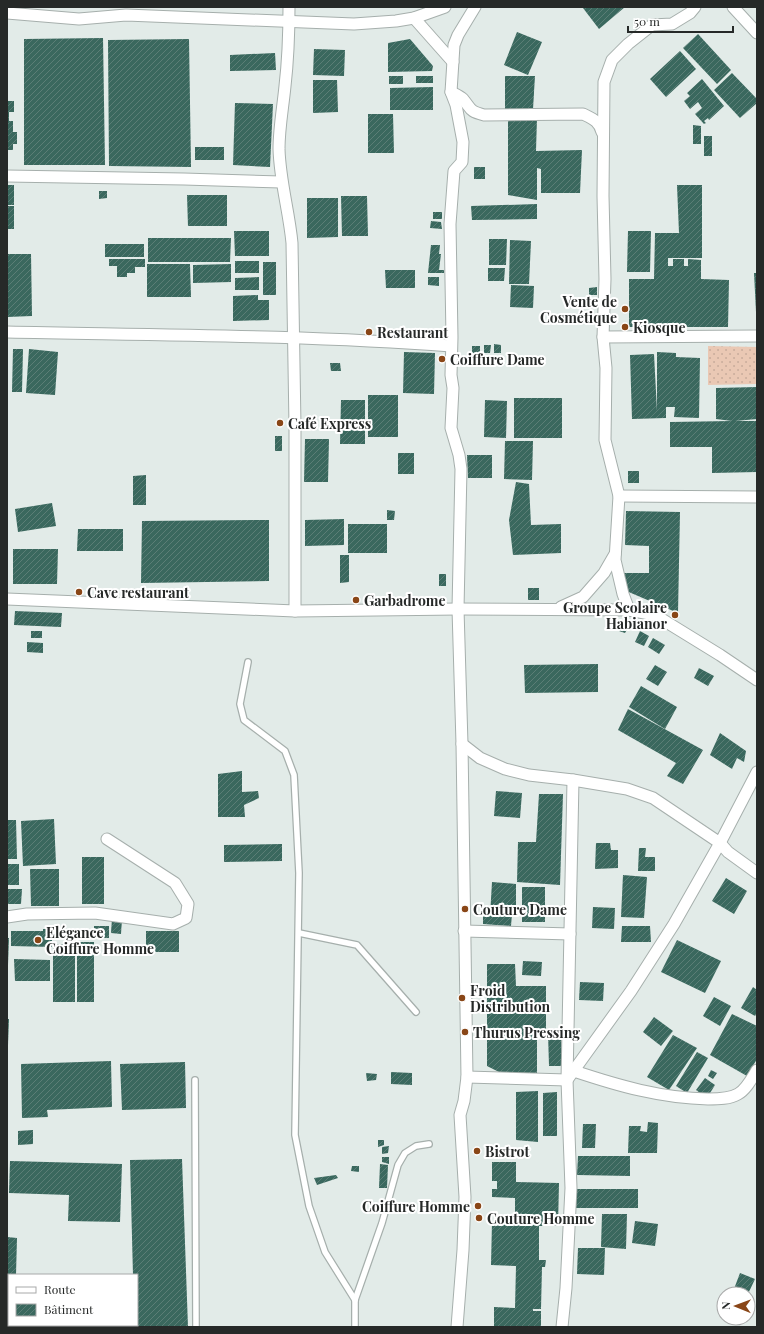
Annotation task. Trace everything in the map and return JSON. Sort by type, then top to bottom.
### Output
[{"type":"street","points":[[289,7],[285,85],[280,122],[279,149],[281,182],[290,220],[292,243],[294,338],[294,611]]},
{"type":"street","points":[[7,13],[79,19],[126,11],[289,22],[354,24],[414,18],[445,7]]},
{"type":"street","points":[[457,1327],[463,1250],[465,1196],[460,1115],[464,1101],[467,1077],[462,744],[458,609],[461,469],[459,454],[451,428],[453,388],[451,375],[452,337],[450,231],[454,171],[462,162],[463,142],[456,105],[451,92],[454,45],[458,35],[475,7]]},
{"type":"street","points":[[629,610],[618,577],[615,560],[620,496],[605,440],[606,368],[604,337],[605,279],[603,196],[604,82],[612,60],[628,44],[652,26],[672,24],[690,13],[695,7]]},
{"type":"street","points":[[733,7],[757,33]]},
{"type":"street","points":[[414,18],[453,62]]},
{"type":"street","points":[[451,92],[462,98],[469,108],[484,115],[583,114],[593,119],[600,125],[603,137]]},
{"type":"street","points":[[7,176],[281,182]]},
{"type":"street","points":[[7,332],[294,338],[403,342],[451,346]]},
{"type":"street","points":[[604,337],[757,336]]},
{"type":"street","points":[[620,496],[757,497]]},
{"type":"street","points":[[556,609],[583,597],[604,573],[616,554]]},
{"type":"street","points":[[7,599],[294,611],[458,609],[629,610],[655,615],[757,680]]},
{"type":"street","points":[[462,744],[480,758],[505,769],[627,790],[653,798],[685,821],[720,843],[728,852],[757,873]]},
{"type":"street","points":[[571,1075],[631,991],[674,924],[720,843],[757,772]]},
{"type":"street","points":[[562,1327],[566,1288],[570,1188],[570,934],[572,780]]},
{"type":"street","points":[[7,917],[27,914],[95,913],[173,924],[186,918],[188,904],[175,883],[107,839]]},
{"type":"street","points":[[464,932],[570,934]]},
{"type":"street","points":[[467,1077],[571,1075],[646,1092],[701,1099],[717,1099],[734,1096],[740,1093],[757,1070]]},
{"type":"lane","points":[[248,662],[240,704],[244,720],[285,751],[294,775],[300,873],[295,1135],[309,1206],[325,1252],[355,1300]]},
{"type":"lane","points":[[299,933],[357,945],[416,1012]]},
{"type":"lane","points":[[195,1080],[196,1327]]},
{"type":"lane","points":[[355,1327],[355,1300],[382,1223],[398,1165],[405,1153],[416,1146],[429,1144]]},
{"type":"shaded area","points":[[708,346],[757,347],[757,393],[756,384],[708,385]]},
{"type":"building","points":[[625,7],[599,29],[583,8]]},
{"type":"building","points":[[517,32],[542,42],[528,75],[504,65]]},
{"type":"building","points":[[698,34],[731,70],[717,84],[683,48]]},
{"type":"building","points":[[103,38],[105,165],[24,165],[24,39]]},
{"type":"building","points":[[189,39],[191,167],[109,166],[108,40]]},
{"type":"building","points":[[410,39],[433,66],[432,71],[388,72],[388,43]]},
{"type":"building","points":[[314,49],[345,50],[344,76],[313,75]]},
{"type":"building","points":[[680,51],[696,69],[666,97],[650,79]]},
{"type":"building","points":[[275,53],[276,70],[230,71],[230,55]]},
{"type":"building","points":[[732,73],[757,99],[757,103],[740,118],[714,90]]},
{"type":"building","points":[[389,76],[403,76],[403,84],[389,84]]},
{"type":"building","points":[[416,76],[433,76],[433,83],[416,83]]},
{"type":"building","points":[[505,76],[535,76],[533,109],[505,109]]},
{"type":"building","points":[[702,79],[724,106],[709,120],[708,118],[704,121],[706,123],[704,124],[695,114],[702,108],[698,102],[690,109],[684,101],[690,96],[687,93]]},
{"type":"building","points":[[313,80],[337,80],[338,112],[313,113]]},
{"type":"building","points":[[433,87],[433,110],[390,110],[390,88]]},
{"type":"building","points":[[7,101],[14,101],[14,112],[9,112],[9,121],[13,121],[13,132],[17,132],[17,144],[13,144],[13,150],[7,150]]},
{"type":"building","points":[[235,103],[273,104],[270,167],[233,165]]},
{"type":"building","points":[[368,114],[393,114],[394,153],[368,153]]},
{"type":"building","points":[[508,118],[537,118],[536,151],[582,150],[580,193],[541,193],[541,169],[537,168],[537,200],[508,195]]},
{"type":"building","points":[[693,125],[701,126],[701,144],[693,144]]},
{"type":"building","points":[[704,136],[712,136],[712,156],[704,156]]},
{"type":"building","points":[[195,147],[224,147],[224,160],[195,160]]},
{"type":"building","points":[[474,167],[485,167],[485,179],[474,179]]},
{"type":"building","points":[[7,185],[14,185],[14,205],[7,205]]},
{"type":"building","points":[[677,185],[702,185],[702,258],[668,258],[668,266],[673,266],[673,259],[684,259],[684,266],[688,266],[688,259],[701,260],[701,279],[729,280],[728,327],[629,327],[629,279],[654,279],[655,233],[679,233]]},
{"type":"building","points":[[99,191],[107,191],[107,198],[99,199]]},
{"type":"building","points":[[187,195],[227,195],[227,226],[188,226]]},
{"type":"building","points":[[341,196],[367,196],[368,236],[342,236]]},
{"type":"building","points":[[307,198],[338,198],[338,237],[307,238]]},
{"type":"building","points":[[537,204],[537,219],[472,220],[471,206]]},
{"type":"building","points":[[7,206],[14,206],[14,229],[7,229]]},
{"type":"building","points":[[433,212],[442,212],[442,219],[433,219]]},
{"type":"building","points":[[431,221],[441,222],[442,229],[430,228]]},
{"type":"building","points":[[234,231],[269,231],[269,256],[235,256]]},
{"type":"building","points":[[628,231],[651,231],[650,272],[627,272]]},
{"type":"building","points":[[148,238],[231,238],[230,262],[148,262]]},
{"type":"building","points":[[489,239],[507,239],[506,265],[489,265]]},
{"type":"building","points":[[510,240],[531,241],[529,284],[509,284]]},
{"type":"building","points":[[105,244],[144,244],[144,257],[105,257]]},
{"type":"building","points":[[431,245],[440,245],[439,254],[441,254],[439,270],[444,270],[444,273],[428,273]]},
{"type":"building","points":[[7,254],[31,254],[32,316],[7,317]]},
{"type":"building","points":[[109,259],[145,259],[145,267],[135,267],[135,273],[127,273],[127,277],[117,277],[117,266],[109,266]]},
{"type":"building","points":[[235,261],[259,261],[259,273],[235,273]]},
{"type":"building","points":[[263,262],[276,262],[276,295],[263,295]]},
{"type":"building","points":[[147,264],[190,264],[191,297],[147,297]]},
{"type":"building","points":[[231,264],[231,282],[193,283],[193,265]]},
{"type":"building","points":[[488,268],[505,268],[504,281],[488,281]]},
{"type":"building","points":[[385,270],[415,270],[415,288],[386,288]]},
{"type":"building","points":[[754,273],[757,273],[756,312]]},
{"type":"building","points":[[259,277],[259,290],[235,290],[235,278]]},
{"type":"building","points":[[428,277],[439,277],[439,286],[428,285]]},
{"type":"building","points":[[511,285],[534,286],[533,308],[510,307]]},
{"type":"building","points":[[597,287],[597,295],[589,295],[589,288]]},
{"type":"building","points":[[258,295],[258,300],[269,300],[269,320],[233,321],[233,296]]},
{"type":"building","points":[[494,344],[501,345],[501,353],[494,353]]},
{"type":"building","points":[[484,345],[491,345],[490,353],[484,353]]},
{"type":"building","points":[[472,346],[480,346],[480,354],[472,354]]},
{"type":"building","points":[[13,349],[23,349],[22,392],[12,392]]},
{"type":"building","points":[[29,349],[58,352],[55,395],[26,393]]},
{"type":"building","points":[[404,352],[435,353],[434,394],[403,393]]},
{"type":"building","points":[[657,352],[676,353],[676,357],[700,358],[699,418],[674,417],[675,407],[666,407],[666,418],[632,419],[630,355],[654,354],[657,411]]},
{"type":"building","points":[[330,363],[340,363],[341,371],[331,371]]},
{"type":"building","points":[[757,387],[757,419],[735,421],[757,421],[757,472],[712,473],[712,447],[670,447],[670,422],[732,421],[716,419],[716,388]]},
{"type":"building","points":[[368,395],[398,395],[398,437],[368,437]]},
{"type":"building","points":[[514,398],[562,398],[562,438],[514,438]]},
{"type":"building","points":[[341,400],[365,400],[365,444],[340,444]]},
{"type":"building","points":[[485,400],[507,401],[506,438],[484,437]]},
{"type":"building","points":[[275,436],[282,436],[282,451],[275,451]]},
{"type":"building","points":[[305,439],[329,439],[328,482],[304,482]]},
{"type":"building","points":[[505,441],[533,441],[532,480],[504,479]]},
{"type":"building","points":[[398,453],[414,453],[414,474],[398,474]]},
{"type":"building","points":[[467,455],[492,455],[492,478],[468,478]]},
{"type":"building","points":[[628,471],[639,471],[639,483],[628,483]]},
{"type":"building","points":[[146,475],[146,505],[133,505],[133,476]]},
{"type":"building","points":[[516,482],[529,484],[531,525],[561,524],[561,553],[513,555],[509,520]]},
{"type":"building","points":[[52,503],[56,526],[18,532],[15,509]]},
{"type":"building","points":[[387,510],[395,511],[394,520],[387,520]]},
{"type":"building","points":[[626,511],[680,512],[678,613],[624,590],[624,573],[649,573],[649,546],[625,545]]},
{"type":"building","points":[[344,519],[344,545],[305,546],[305,520]]},
{"type":"building","points":[[269,520],[269,581],[141,583],[142,521]]},
{"type":"building","points":[[348,524],[387,524],[387,553],[348,553]]},
{"type":"building","points":[[78,529],[123,529],[123,551],[77,551]]},
{"type":"building","points":[[13,549],[58,549],[57,584],[13,584]]},
{"type":"building","points":[[340,555],[349,555],[349,582],[340,583]]},
{"type":"building","points":[[439,574],[446,574],[446,586],[439,586]]},
{"type":"building","points":[[528,588],[539,588],[539,600],[528,600]]},
{"type":"building","points":[[15,611],[62,613],[61,627],[14,625]]},
{"type":"building","points":[[623,623],[629,626],[625,633],[619,631]]},
{"type":"building","points":[[31,631],[42,631],[42,638],[31,638]]},
{"type":"building","points":[[640,631],[649,636],[644,646],[635,642]]},
{"type":"building","points":[[653,638],[665,645],[659,654],[648,647]]},
{"type":"building","points":[[27,642],[43,643],[43,653],[27,652]]},
{"type":"building","points":[[598,664],[598,692],[525,693],[524,665]]},
{"type":"building","points":[[655,665],[667,672],[658,686],[646,679]]},
{"type":"building","points":[[699,668],[714,676],[708,686],[694,678]]},
{"type":"building","points":[[641,686],[677,707],[665,729],[629,707]]},
{"type":"building","points":[[628,709],[703,750],[683,784],[667,776],[676,763],[618,730]]},
{"type":"building","points":[[720,733],[746,751],[744,762],[737,758],[732,769],[710,755]]},
{"type":"building","points":[[242,771],[242,792],[258,791],[259,798],[244,805],[245,817],[218,817],[218,774]]},
{"type":"building","points":[[496,791],[522,793],[520,818],[494,816]]},
{"type":"building","points":[[539,794],[563,794],[560,885],[517,882],[518,842],[536,842]]},
{"type":"building","points":[[54,819],[56,864],[23,866],[21,821]]},
{"type":"building","points":[[7,820],[16,820],[17,859],[7,859]]},
{"type":"building","points":[[596,843],[610,843],[611,850],[618,850],[618,868],[595,869]]},
{"type":"building","points":[[282,844],[282,861],[224,862],[224,845]]},
{"type":"building","points":[[639,848],[646,848],[645,857],[655,857],[655,871],[638,871]]},
{"type":"building","points":[[82,857],[104,857],[104,904],[82,904]]},
{"type":"building","points":[[7,864],[19,864],[19,885],[7,885]]},
{"type":"building","points":[[30,869],[59,869],[59,906],[31,906]]},
{"type":"building","points":[[623,875],[647,877],[644,918],[621,917]]},
{"type":"building","points":[[726,878],[747,891],[734,914],[712,901]]},
{"type":"building","points":[[492,882],[516,884],[516,914],[512,914],[511,926],[483,924],[483,916],[490,916]]},
{"type":"building","points":[[522,887],[545,887],[545,922],[522,922]]},
{"type":"building","points":[[7,889],[22,889],[21,904],[7,904]]},
{"type":"building","points":[[593,907],[615,908],[614,929],[592,928]]},
{"type":"building","points":[[112,918],[122,919],[121,934],[111,933]]},
{"type":"building","points":[[94,926],[109,926],[109,938],[94,938]]},
{"type":"building","points":[[622,926],[650,926],[651,942],[621,942]]},
{"type":"building","points":[[43,929],[52,929],[52,947],[11,946],[11,931],[43,931]]},
{"type":"building","points":[[146,931],[179,931],[179,952],[146,952]]},
{"type":"building","points":[[7,938],[9,938],[8,965],[7,965]]},
{"type":"building","points":[[677,940],[721,961],[705,993],[661,972]]},
{"type":"building","points":[[77,942],[94,942],[94,1002],[77,1002]]},
{"type":"building","points":[[53,944],[75,944],[75,1002],[53,1002]]},
{"type":"building","points":[[14,959],[50,960],[50,981],[15,981]]},
{"type":"building","points":[[523,961],[542,962],[541,976],[522,975]]},
{"type":"building","points":[[487,964],[515,964],[516,986],[546,986],[546,1033],[537,1033],[537,1073],[501,1073],[487,1066]]},
{"type":"building","points":[[580,982],[604,983],[603,1001],[579,1000]]},
{"type":"building","points":[[753,987],[757,990],[757,1013],[755,1016],[741,1008]]},
{"type":"building","points":[[714,997],[731,1006],[720,1026],[703,1016]]},
{"type":"building","points":[[732,1014],[757,1026],[757,1059],[747,1076],[710,1055]]},
{"type":"building","points":[[654,1017],[673,1031],[661,1046],[643,1032]]},
{"type":"building","points":[[7,1019],[9,1019],[8,1045],[7,1045]]},
{"type":"building","points":[[561,1032],[562,1066],[549,1066],[548,1033]]},
{"type":"building","points":[[673,1035],[697,1048],[669,1090],[647,1077]]},
{"type":"building","points":[[697,1052],[708,1058],[687,1093],[676,1086]]},
{"type":"building","points":[[111,1061],[112,1107],[47,1110],[48,1117],[22,1118],[21,1064]]},
{"type":"building","points":[[185,1062],[186,1108],[122,1110],[120,1064]]},
{"type":"building","points":[[711,1070],[717,1073],[713,1079],[708,1076]]},
{"type":"building","points":[[391,1072],[412,1073],[412,1085],[391,1084]]},
{"type":"building","points":[[366,1073],[377,1074],[376,1080],[367,1081]]},
{"type":"building","points":[[705,1078],[715,1085],[707,1098],[696,1090]]},
{"type":"building","points":[[538,1091],[538,1142],[516,1140],[516,1092]]},
{"type":"building","points":[[557,1092],[557,1136],[543,1136],[543,1093]]},
{"type":"building","points":[[648,1122],[658,1123],[657,1153],[628,1153],[629,1126],[641,1126],[640,1131],[647,1132]]},
{"type":"building","points":[[583,1124],[596,1124],[595,1148],[582,1148]]},
{"type":"building","points":[[33,1130],[33,1144],[18,1145],[18,1131]]},
{"type":"building","points":[[378,1140],[384,1140],[384,1145],[378,1147]]},
{"type":"building","points":[[389,1146],[388,1153],[382,1154],[382,1147]]},
{"type":"building","points":[[578,1156],[630,1156],[630,1176],[577,1175]]},
{"type":"building","points":[[382,1157],[389,1157],[389,1164],[382,1162]]},
{"type":"building","points":[[182,1159],[188,1327],[135,1327],[138,1326],[138,1274],[133,1274],[130,1160]]},
{"type":"building","points":[[10,1161],[122,1164],[120,1222],[68,1221],[69,1195],[9,1193]]},
{"type":"building","points":[[492,1162],[516,1162],[516,1182],[559,1183],[558,1226],[539,1226],[539,1260],[546,1260],[545,1267],[542,1267],[541,1309],[533,1309],[533,1311],[541,1311],[541,1327],[494,1327],[494,1307],[515,1308],[516,1266],[491,1265],[492,1222],[515,1223],[515,1198],[492,1197],[492,1189],[497,1189],[497,1181],[492,1181]]},
{"type":"building","points":[[380,1164],[388,1165],[387,1188],[379,1188]]},
{"type":"building","points":[[352,1166],[359,1166],[359,1172],[351,1171]]},
{"type":"building","points":[[336,1175],[338,1178],[317,1185],[314,1178]]},
{"type":"building","points":[[576,1189],[638,1189],[638,1208],[576,1208]]},
{"type":"building","points":[[602,1214],[627,1214],[626,1249],[601,1247]]},
{"type":"building","points":[[635,1221],[658,1224],[655,1246],[632,1243]]},
{"type":"building","points":[[7,1237],[17,1238],[16,1274],[8,1274],[7,1295]]},
{"type":"building","points":[[578,1248],[605,1248],[604,1275],[577,1274]]},
{"type":"building","points":[[740,1273],[755,1279],[752,1286],[735,1286]]},
{"type":"place","name":"Vente de Cosmétique","points":[[625,309]]},
{"type":"place","name":"Kiosque","points":[[625,327]]},
{"type":"place","name":"Restaurant","points":[[369,332]]},
{"type":"place","name":"Coiffure Dame","points":[[442,359]]},
{"type":"place","name":"Café Express","points":[[280,423]]},
{"type":"place","name":"Cave restaurant","points":[[79,592]]},
{"type":"place","name":"Garbadrome","points":[[356,600]]},
{"type":"place","name":"Groupe Scolaire Habianor","points":[[675,615]]},
{"type":"place","name":"Couture Dame","points":[[465,909]]},
{"type":"place","name":"Elégance Coiffure Homme","points":[[38,940]]},
{"type":"place","name":"Froid Distribution","points":[[462,998]]},
{"type":"place","name":"Thurus Pressing","points":[[465,1032]]},
{"type":"place","name":"Bistrot","points":[[477,1151]]},
{"type":"place","name":"Coiffure Homme","points":[[478,1206]]},
{"type":"place","name":"Couture Homme","points":[[479,1218]]}]
